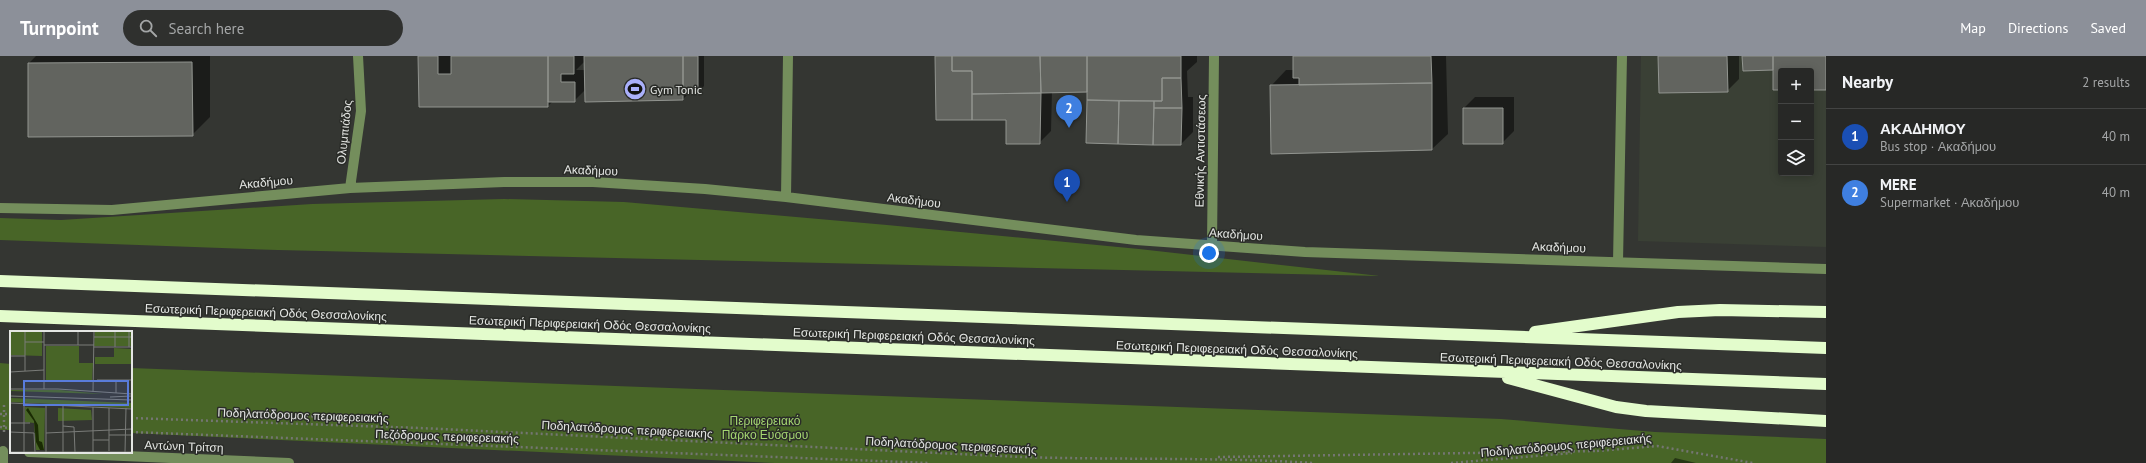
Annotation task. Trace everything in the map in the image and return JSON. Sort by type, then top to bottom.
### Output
[{"type":"highway","name":"Εσωτερική Περιφερειακή Οδός Θεσσαλονίκης","points":[[0,281],[1826,348]]},
{"type":"highway","points":[[1502,336],[1678,312],[1720,310],[1826,312]]},
{"type":"highway","name":"Εσωτερική Περιφερειακή Οδός Θεσσαλονίκης","points":[[0,316],[1826,384]]},
{"type":"highway","points":[[1488,372],[1616,407],[1646,411],[1826,421]]},
{"type":"street","name":"Ολυμπιάδος","points":[[350,188],[361,111],[358,56]]},
{"type":"street","points":[[786,197],[788,56]]},
{"type":"street","name":"Εθνικής Αντιστάσεως","points":[[1212,245],[1214,56]]},
{"type":"street","points":[[1618,262],[1622,56]]},
{"type":"street","name":"Ακαδήμου","points":[[0,208],[112,210],[350,188],[504,182],[593,182],[705,189],[786,197],[1136,240],[1305,252],[1826,269]]},
{"type":"street","points":[[3,463],[5,451]]},
{"type":"street","name":"Αντώνη Τρίτση","points":[[53,453],[289,463]]},
{"type":"path","points":[[4,405],[2,414],[5,451]]},
{"type":"path","points":[[301,416],[383,418]]},
{"type":"path","name":"Ποδηλατόδρομος περιφερειακής","points":[[132,418],[420,428],[1094,460],[1244,459],[1314,463]]},
{"type":"path","points":[[0,427],[10,428]]},
{"type":"path","name":"Πεζόδρομος περιφερειακής","points":[[132,432],[930,463]]},
{"type":"path","name":"Ποδηλατόδρομος περιφερειακής","points":[[1451,463],[1657,446],[1753,463]]},
{"type":"path","points":[[1094,460],[1597,451]]},
{"type":"shaded area","points":[[1641,56],[1826,56],[1826,247],[1638,241]]},
{"type":"green space","points":[[504,199],[624,202],[887,225],[1139,249],[1380,276],[278,250],[0,240],[0,218],[61,220],[312,204]]},
{"type":"green space","points":[[0,363],[10,364],[10,430],[0,430]]},
{"type":"green space","name":"Περιφερειακό Πάρκο Ευόσμου","points":[[132,368],[1501,419],[1655,432],[1826,439],[1826,463],[775,463],[132,433]]},
{"type":"building","points":[[418,56],[438,56],[438,74],[451,74],[451,56],[548,56],[548,107],[419,107]]},
{"type":"building","points":[[548,56],[574,56],[574,74],[561,74],[561,82],[575,82],[575,102],[548,102]]},
{"type":"building","points":[[584,56],[683,56],[683,100],[585,102]]},
{"type":"building","points":[[683,56],[698,56],[698,94],[683,94]]},
{"type":"building","points":[[935,56],[952,56],[952,71],[972,71],[972,120],[936,120]]},
{"type":"building","points":[[952,56],[1040,56],[1041,93],[972,94],[972,71],[952,71]]},
{"type":"building","points":[[1040,56],[1087,56],[1087,92],[1041,93]]},
{"type":"building","points":[[1087,56],[1181,56],[1181,78],[1162,78],[1162,101],[1087,100]]},
{"type":"building","points":[[1293,56],[1431,56],[1432,83],[1299,85],[1299,78],[1293,78]]},
{"type":"building","points":[[1658,56],[1727,56],[1728,92],[1659,93]]},
{"type":"building","points":[[1742,56],[1773,56],[1773,70],[1743,71]]},
{"type":"building","points":[[1773,56],[1826,56],[1826,90],[1814,90],[1814,68],[1778,68],[1778,90],[1773,90]]},
{"type":"building","points":[[192,62],[193,136],[28,137],[28,63]]},
{"type":"building","points":[[1162,78],[1181,78],[1182,108],[1154,108],[1154,101],[1162,101]]},
{"type":"building","points":[[1432,83],[1432,150],[1271,154],[1270,85]]},
{"type":"building","points":[[1041,93],[1040,144],[1006,144],[1006,120],[972,120],[972,94]]},
{"type":"building","points":[[1087,100],[1119,101],[1118,144],[1086,143]]},
{"type":"building","points":[[1119,101],[1154,101],[1153,145],[1118,144]]},
{"type":"building","points":[[1154,108],[1182,108],[1181,145],[1153,145]]},
{"type":"building","points":[[1463,108],[1503,108],[1503,144],[1463,144]]},
{"type":"place","name":"Gym Tonic","points":[[635,89]]},
{"type":"place","name":"MERE","points":[[1069,128]]},
{"type":"place","name":"ΑΚΑΔΗΜΟΥ","points":[[1067,202]]}]
